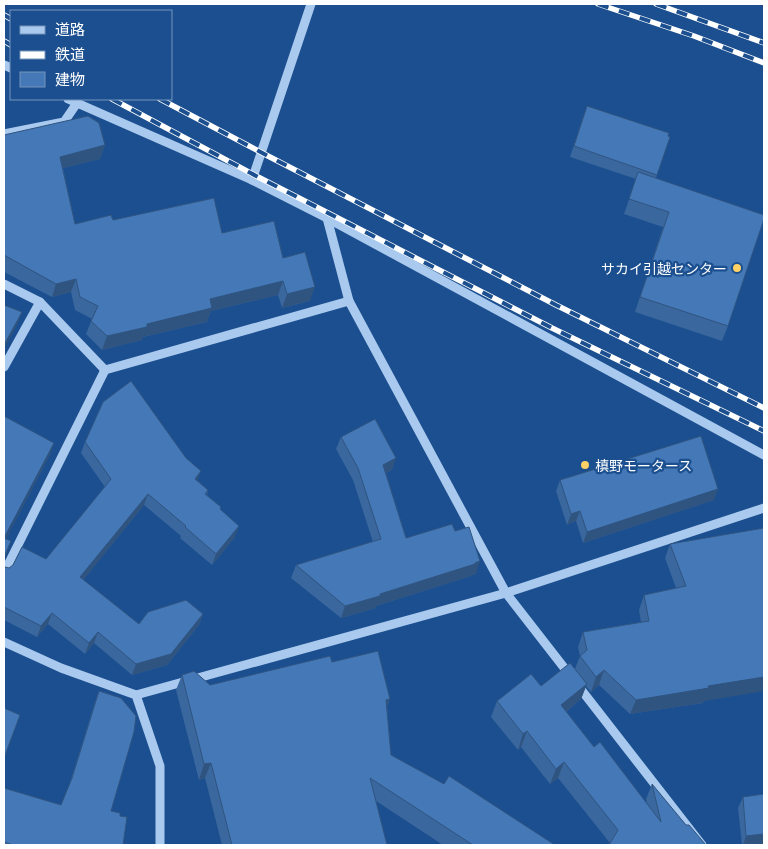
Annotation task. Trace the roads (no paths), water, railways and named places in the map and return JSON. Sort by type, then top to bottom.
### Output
[{"type":"street","points":[[252,180],[310,4]]},
{"type":"street","points":[[4,134],[64,122],[73,101],[252,180],[327,218],[764,455]]},
{"type":"street","points":[[327,218],[349,301],[506,593],[702,845]]},
{"type":"street","points":[[4,284],[40,302],[105,370]]},
{"type":"street","points":[[4,573],[105,370],[349,301]]},
{"type":"street","points":[[4,367],[40,302]]},
{"type":"street","points":[[4,642],[62,668],[136,695],[506,593],[764,508]]},
{"type":"street","points":[[136,695],[160,766],[160,845]]},
{"type":"railway","points":[[598,4],[694,36],[764,63]]},
{"type":"railway","points":[[656,4],[764,43]]},
{"type":"railway","points":[[4,15],[10,18]]},
{"type":"railway","points":[[4,41],[10,44]]},
{"type":"railway","points":[[114,100],[260,178],[552,328],[764,431]]},
{"type":"railway","points":[[162,100],[556,305],[764,408]]},
{"type":"place","name":"サカイ引越センター","points":[[737,268]]},
{"type":"place","name":"槙野モータース","points":[[585,465]]}]
